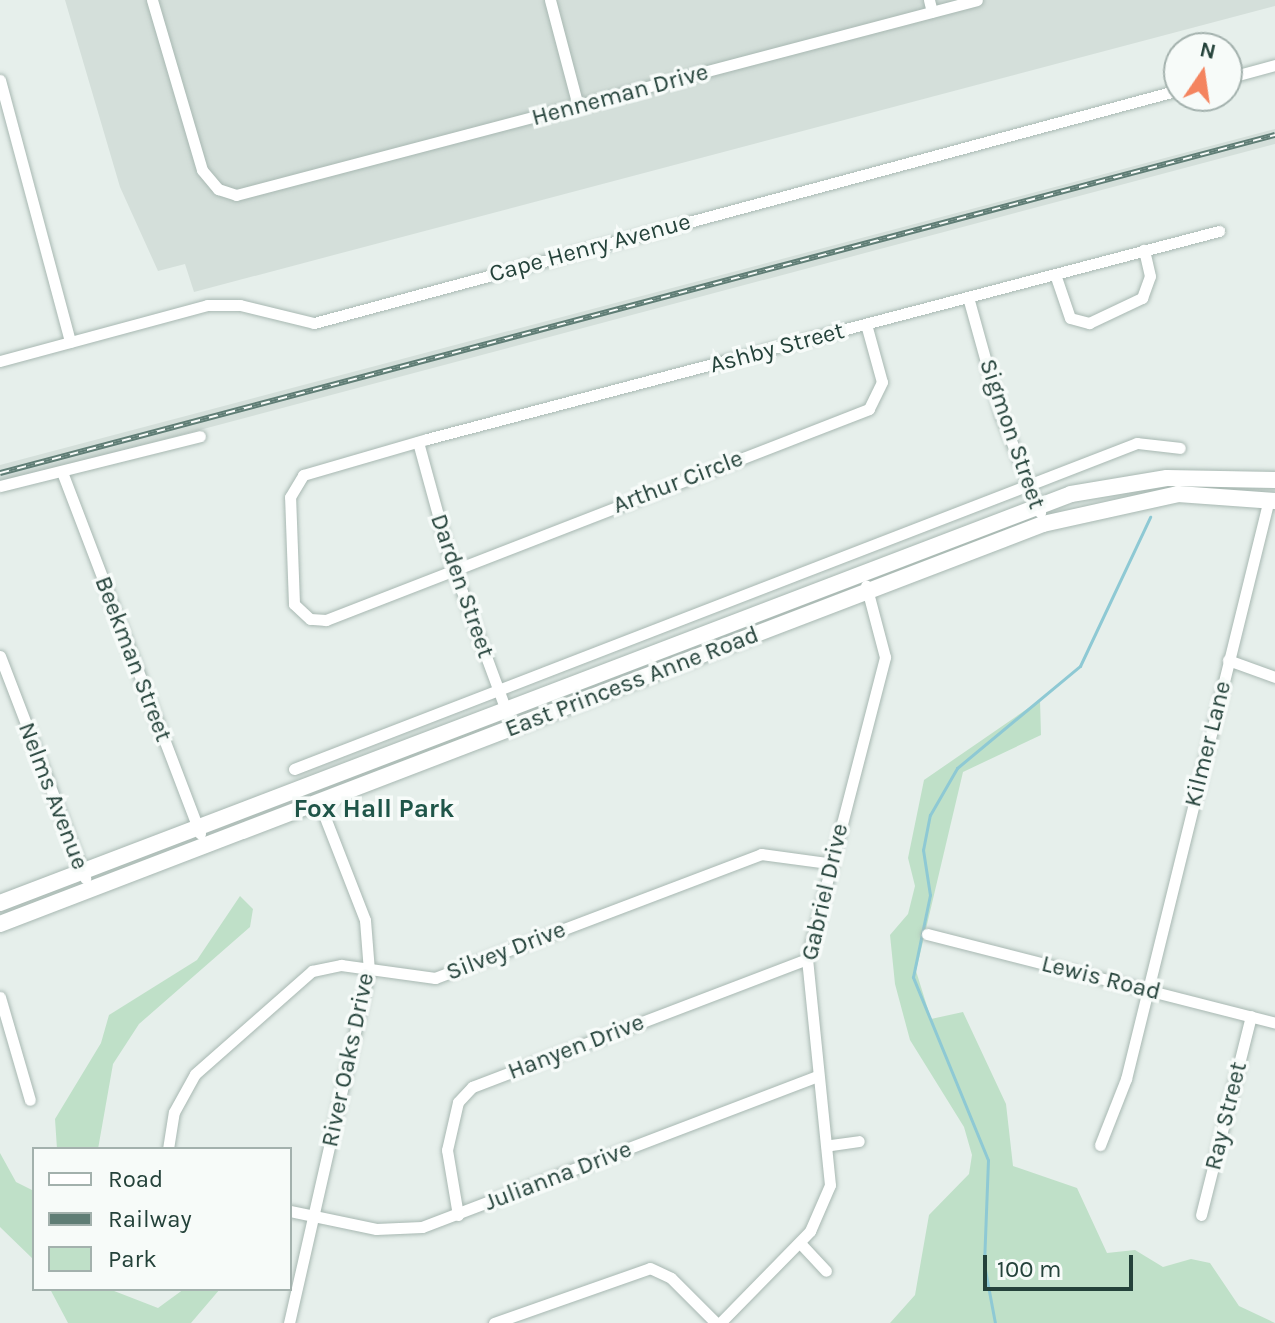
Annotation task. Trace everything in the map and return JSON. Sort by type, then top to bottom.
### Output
[{"type":"main road","name":"East Princess Anne Road","points":[[0,903],[1038,505],[1134,481],[1244,476],[1272,490]]},
{"type":"main road","name":"East Princess Anne Road","points":[[0,924],[1043,524],[1150,497],[1239,496],[1272,490]]},
{"type":"street","name":"Henneman Drive","points":[[152,0],[207,178],[236,195],[578,106],[931,6],[977,0]]},
{"type":"street","points":[[550,0],[578,106]]},
{"type":"street","points":[[1243,74],[1275,65]]},
{"type":"street","points":[[0,80],[70,342]]},
{"type":"street","name":"Cape Henry Avenue","points":[[0,361],[222,304],[314,323],[1163,94]]},
{"type":"street","name":"Ashby Street","points":[[402,589],[326,620],[310,619],[294,604],[291,491],[303,475],[1219,231]]},
{"type":"street","points":[[1055,274],[1070,318],[1089,323],[1142,298],[1150,276],[1144,250]]},
{"type":"street","name":"Sigmon Street","points":[[968,297],[1001,416],[1043,524]]},
{"type":"street","name":"Arthur Circle","points":[[402,589],[869,409],[882,382],[866,324]]},
{"type":"street","points":[[0,486],[200,436]]},
{"type":"street","name":"Darden Street","points":[[418,442],[453,568],[513,728]]},
{"type":"street","points":[[294,769],[1137,443],[1180,448]]},
{"type":"street","name":"Beekman Street","points":[[62,472],[205,846]]},
{"type":"street","name":"Kilmer Lane","points":[[1100,1145],[1126,1079],[1145,1008],[1147,989],[1272,490]]},
{"type":"street","name":"Gabriel Drive","points":[[718,1323],[800,1243],[826,1199],[831,1145],[818,1076],[807,959],[828,863],[885,657],[862,572]]},
{"type":"street","name":"Nelms Avenue","points":[[0,656],[89,890]]},
{"type":"street","points":[[1228,660],[1275,677]]},
{"type":"street","name":"River Oaks Drive","points":[[289,1323],[369,971],[365,920],[319,802]]},
{"type":"street","name":"Silvey Drive","points":[[169,1147],[188,1084],[293,986],[323,967],[420,979],[449,974],[761,854],[828,863]]},
{"type":"street","name":"Lewis Road","points":[[927,934],[1275,1023]]},
{"type":"street","name":"Hanyen Drive","points":[[458,1215],[447,1150],[458,1102],[472,1087],[807,959]]},
{"type":"street","points":[[0,997],[30,1100]]},
{"type":"street","name":"Ray Street","points":[[1201,1215],[1251,1016]]},
{"type":"street","name":"Julianna Drive","points":[[292,1211],[389,1230],[458,1215],[818,1076]]},
{"type":"street","points":[[831,1145],[859,1141]]},
{"type":"street","points":[[800,1243],[826,1271]]},
{"type":"street","points":[[494,1323],[650,1268],[667,1275],[718,1323]]},
{"type":"shaded area","points":[[65,0],[1275,0],[1275,6],[1177,32],[1163,32],[1163,36],[194,292],[185,264],[158,271],[120,187]]},
{"type":"shaded area","points":[[1275,129],[1275,144],[0,483],[0,465]]},
{"type":"green space","points":[[1040,700],[1041,735],[963,772],[916,971],[931,1019],[963,1012],[1006,1104],[1013,1166],[1077,1188],[1107,1253],[1135,1250],[1163,1267],[1191,1259],[1210,1263],[1239,1306],[1275,1323],[890,1323],[915,1295],[929,1215],[969,1174],[972,1155],[964,1127],[910,1040],[895,984],[890,935],[908,914],[915,886],[908,858],[924,780]]},
{"type":"green space","points":[[240,896],[253,909],[250,927],[139,1024],[113,1064],[98,1147],[57,1147],[55,1119],[101,1043],[109,1015],[197,960]]},
{"type":"green space","points":[[0,1153],[16,1182],[32,1190],[32,1258],[0,1227]]},
{"type":"green space","points":[[51,1291],[114,1291],[158,1308],[181,1291],[218,1291],[191,1323],[68,1323]]},
{"type":"waterway","points":[[995,1323],[984,1264],[988,1160],[913,977],[930,895],[923,850],[930,815],[957,768],[1080,666],[1150,517]]},
{"type":"railway","points":[[0,473],[1275,135]]},
{"type":"district","name":"Fox Hall Park","points":[[374,809]]}]
